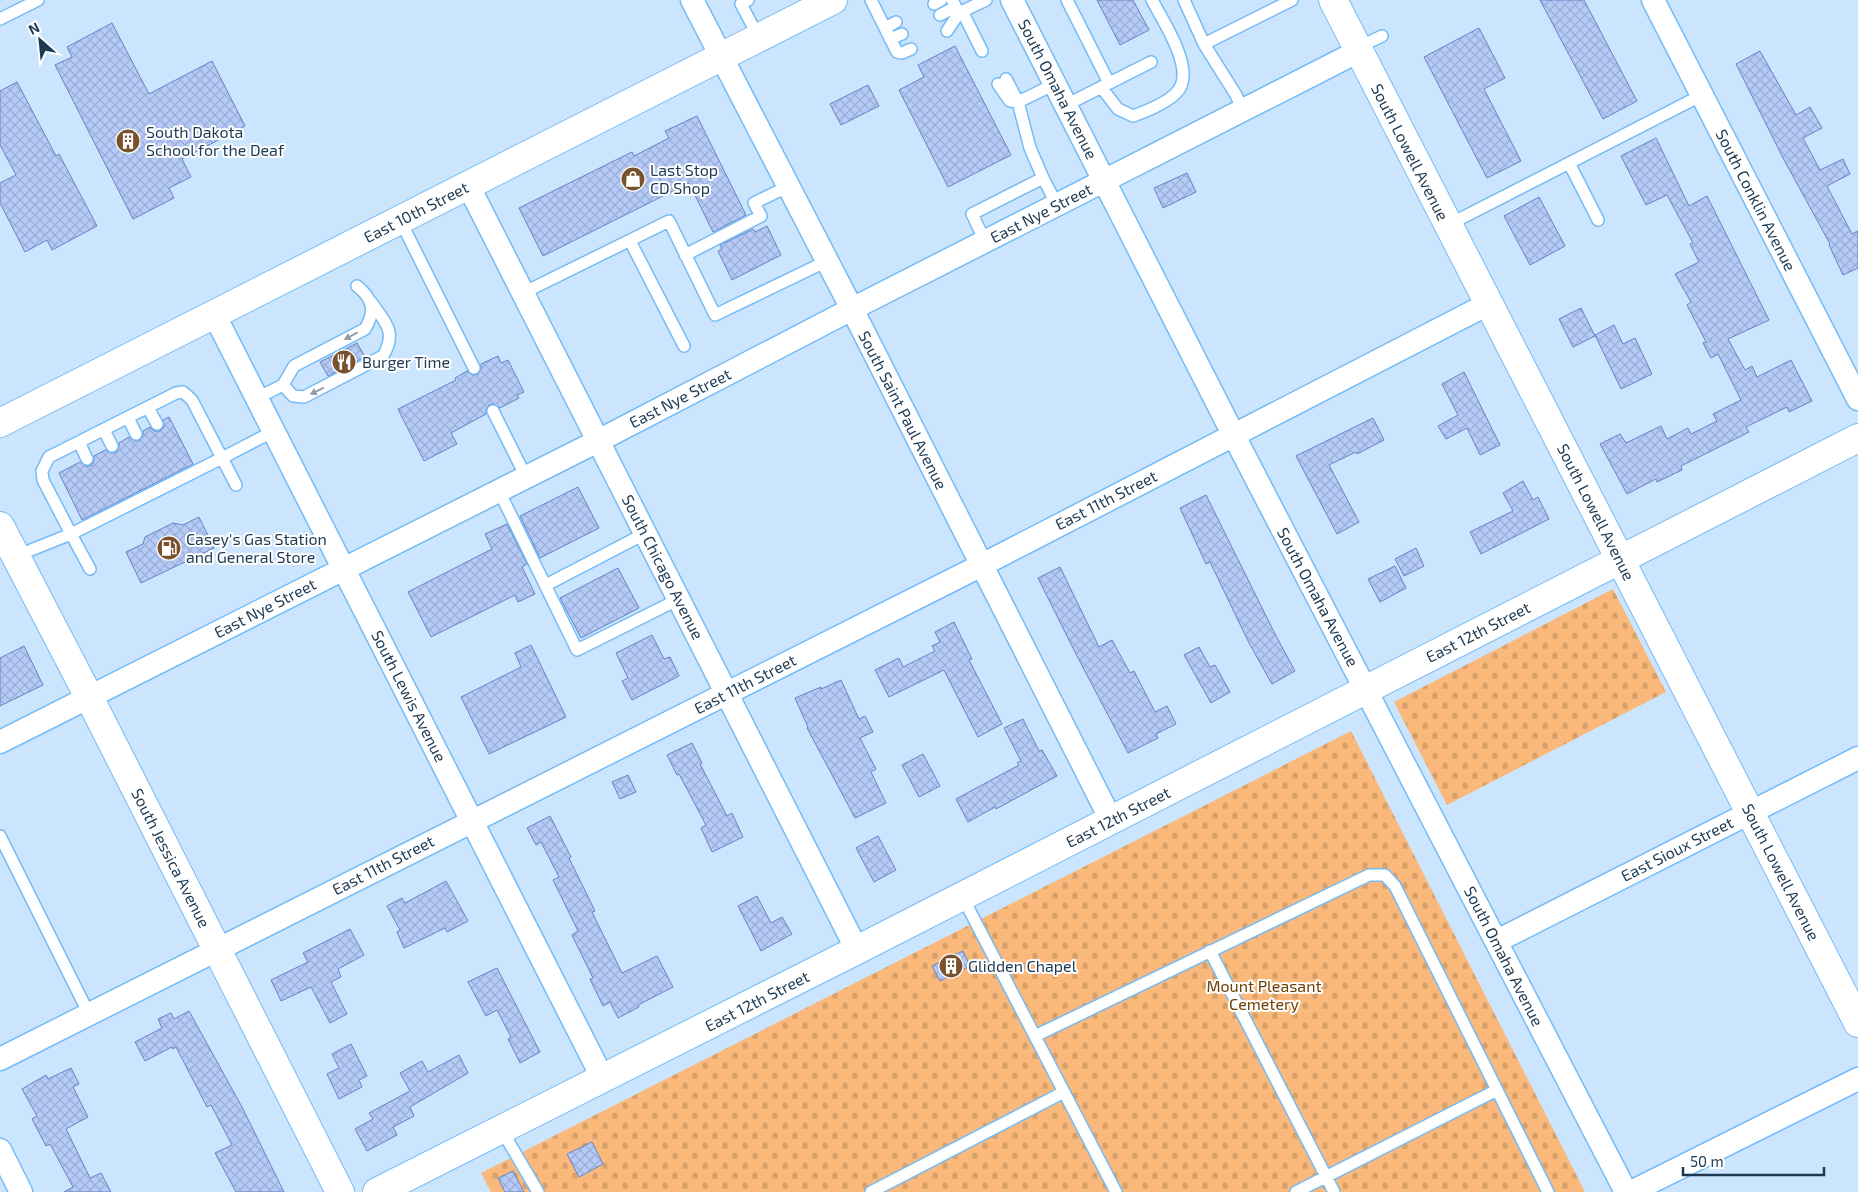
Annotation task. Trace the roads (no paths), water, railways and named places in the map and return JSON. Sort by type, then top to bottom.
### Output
[{"type":"street","name":"South Saint Paul Avenue","points":[[692,0],[852,309],[1111,820]]},
{"type":"street","name":"South Omaha Avenue","points":[[1012,0],[1233,434],[1626,1192]]},
{"type":"street","name":"South Lowell Avenue","points":[[1333,0],[1858,1024]]},
{"type":"street","name":"South Conklin Avenue","points":[[1653,0],[1858,399]]},
{"type":"street","name":"East 10th Street","points":[[0,423],[722,57],[823,2]]},
{"type":"street","name":"East Nye Street","points":[[0,742],[598,441],[1358,49]]},
{"type":"street","name":"South Chicago Avenue","points":[[468,186],[857,950]]},
{"type":"street","name":"East 11th Street","points":[[0,1060],[982,565],[1488,304]]},
{"type":"street","name":"South Lewis Avenue","points":[[214,314],[345,568],[471,821],[603,1079]]},
{"type":"street","name":"East 12th Street","points":[[377,1192],[857,950],[1858,438]]},
{"type":"street","name":"South Jessica Avenue","points":[[0,526],[89,697],[340,1192]]},
{"type":"street","name":"East Sioux Street","points":[[1497,942],[1858,758]]},
{"type":"street","points":[[1631,1192],[1858,1079]]},
{"type":"street","points":[[0,1150],[22,1192]]},
{"type":"lane","points":[[0,19],[38,0]]},
{"type":"lane","points":[[748,0],[741,4],[759,38]]},
{"type":"lane","points":[[871,0],[897,52],[902,53],[911,49]]},
{"type":"lane","points":[[940,15],[986,0]]},
{"type":"lane","points":[[1067,0],[1105,85],[1118,109],[1133,116],[1168,100],[1181,87],[1184,70],[1175,45],[1152,0]]},
{"type":"lane","points":[[1204,44],[1292,0]]},
{"type":"lane","points":[[1183,3],[1204,44],[1236,95],[1243,110]]},
{"type":"lane","points":[[957,8],[986,49]]},
{"type":"lane","points":[[947,31],[957,8]]},
{"type":"lane","points":[[884,28],[896,22]]},
{"type":"lane","points":[[890,39],[902,34]]},
{"type":"lane","points":[[1358,49],[1382,36]]},
{"type":"lane","points":[[1066,105],[1151,62]]},
{"type":"lane","points":[[1002,81],[1010,101],[1018,102],[1055,84]]},
{"type":"lane","points":[[1448,225],[1702,95]]},
{"type":"lane","points":[[1018,102],[1030,148],[1057,205]]},
{"type":"lane","points":[[1569,163],[1598,220]]},
{"type":"lane","points":[[985,242],[972,214],[1043,178]]},
{"type":"lane","points":[[685,255],[761,216],[754,203],[788,186]]},
{"type":"lane","points":[[400,220],[474,368]]},
{"type":"lane","points":[[523,293],[669,221],[715,315],[827,261]]},
{"type":"lane","points":[[630,241],[684,346]]},
{"type":"lane","points":[[283,384],[293,396],[304,397],[383,356],[390,345],[390,332],[366,294],[357,286]]},
{"type":"lane","points":[[257,398],[283,384],[294,366],[365,329],[370,321],[371,302]]},
{"type":"lane","points":[[90,568],[43,480],[42,470],[49,457],[183,392],[192,400],[236,485]]},
{"type":"lane","points":[[148,408],[156,424]]},
{"type":"lane","points":[[493,411],[526,477]]},
{"type":"lane","points":[[128,418],[136,434]]},
{"type":"lane","points":[[104,430],[112,446]]},
{"type":"lane","points":[[16,556],[71,534],[112,509],[182,474],[222,458],[274,431]]},
{"type":"lane","points":[[79,442],[88,459]]},
{"type":"lane","points":[[499,491],[578,650],[679,599]]},
{"type":"lane","points":[[546,585],[646,534]]},
{"type":"lane","points":[[0,836],[89,1014]]},
{"type":"lane","points":[[1035,1036],[1369,875],[1385,875],[1395,886],[1548,1192]]},
{"type":"lane","points":[[962,896],[1116,1192]]},
{"type":"lane","points":[[1210,951],[1334,1192]]},
{"type":"lane","points":[[1296,1192],[1497,1090]]},
{"type":"lane","points":[[870,1192],[891,1187],[1064,1092]]},
{"type":"lane","points":[[501,1129],[538,1192]]},
{"type":"place","name":"South Dakota School for the Deaf","points":[[128,141]]},
{"type":"place","name":"Last Stop CD Shop","points":[[633,179]]},
{"type":"place","name":"Burger Time","points":[[344,362]]},
{"type":"place","name":"Casey's Gas Station and General Store","points":[[169,548]]},
{"type":"place","name":"Glidden Chapel","points":[[951,966]]},
{"type":"park label","name":"Mount Pleasant Cemetery","points":[[1264,995]]}]
